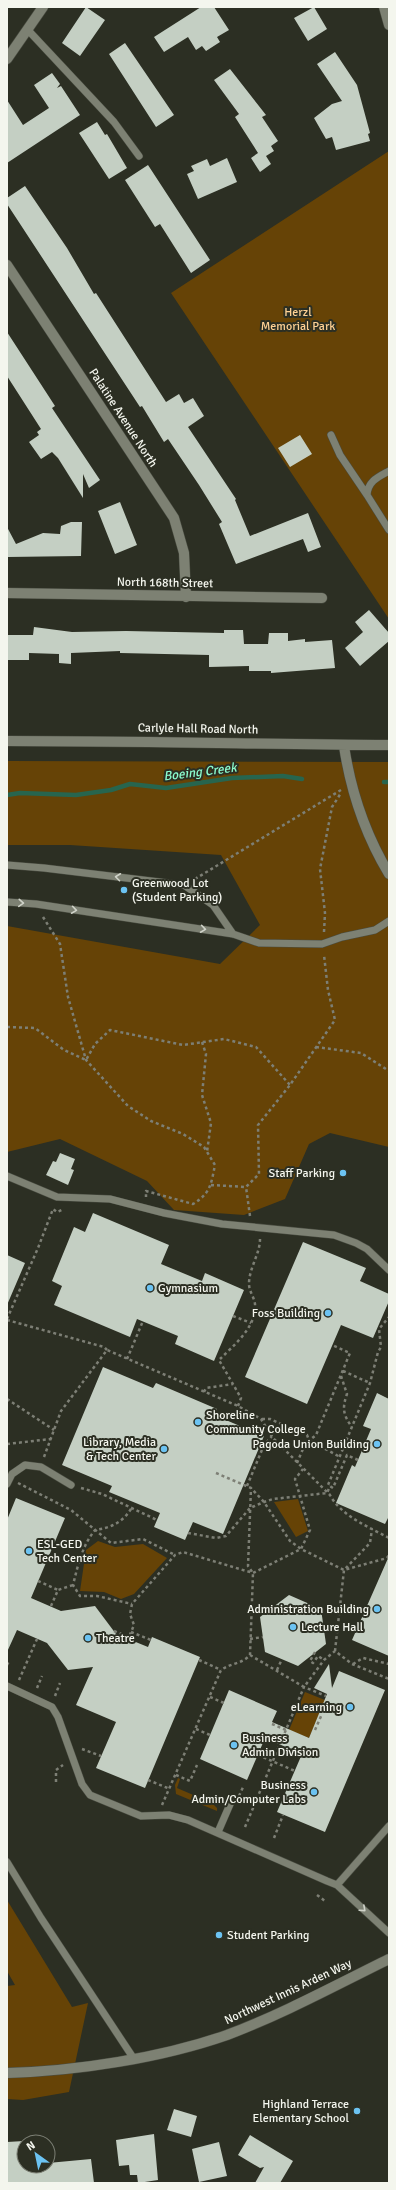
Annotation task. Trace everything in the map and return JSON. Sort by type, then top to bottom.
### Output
[{"type":"street","points":[[7,59],[43,7]]},
{"type":"street","points":[[384,7],[389,25]]},
{"type":"street","name":"Palatine Avenue North","points":[[7,266],[174,518],[184,553],[186,597]]},
{"type":"street","name":"North 168th Street","points":[[7,593],[322,598]]},
{"type":"street","name":"Carlyle Hall Road North","points":[[7,741],[182,741],[344,746],[389,745]]},
{"type":"street","points":[[344,746],[349,780],[357,807],[367,833],[389,874]]},
{"type":"street","name":"Northwest Innis Arden Way","points":[[7,2074],[60,2070],[134,2059],[203,2042],[254,2025],[389,1959]]},
{"type":"lane","points":[[27,29],[114,122],[139,156]]},
{"type":"lane","points":[[331,435],[340,455],[389,530]]},
{"type":"lane","points":[[367,495],[368,486],[374,479],[389,471]]},
{"type":"lane","points":[[7,865],[184,885],[213,905],[233,934]]},
{"type":"lane","points":[[7,902],[36,904],[233,934],[259,943],[322,944],[342,937],[376,930],[389,921]]},
{"type":"lane","points":[[7,1176],[57,1198],[110,1198],[147,1208],[222,1224],[334,1234],[367,1249],[389,1270]]},
{"type":"lane","points":[[8,1482],[12,1474],[26,1465],[41,1467],[71,1485]]},
{"type":"lane","points":[[7,1686],[52,1707],[58,1718],[82,1784],[90,1795],[141,1816],[178,1816],[218,1832],[337,1885],[389,1933]]},
{"type":"lane","points":[[218,1832],[231,1802]]},
{"type":"lane","points":[[337,1885],[348,1870],[389,1826]]},
{"type":"lane","points":[[8,1866],[134,2059]]},
{"type":"path","points":[[184,885],[344,789],[332,808],[320,869],[325,913],[322,944],[328,990],[335,1020],[290,1085],[258,1125],[259,1174],[246,1187],[211,1185]]},
{"type":"path","points":[[36,904],[60,944],[68,997],[86,1060]]},
{"type":"path","points":[[7,1027],[35,1028],[64,1050],[86,1060],[128,1106],[152,1121],[183,1134],[204,1147],[215,1165],[211,1185],[205,1197],[193,1204],[146,1191],[147,1208]]},
{"type":"path","points":[[86,1060],[95,1044],[110,1030],[183,1045],[224,1039],[256,1047],[290,1085]]},
{"type":"path","points":[[202,1042],[206,1054],[202,1095],[211,1123],[207,1152]]},
{"type":"path","points":[[316,1047],[361,1053],[389,1071]]},
{"type":"path","points":[[246,1187],[250,1218]]},
{"type":"path","points":[[53,1209],[7,1320],[104,1347],[107,1350],[127,1359],[238,1406],[261,1419],[272,1436],[333,1501],[353,1518],[389,1538]]},
{"type":"path","points":[[238,1406],[241,1398],[219,1360],[251,1323],[255,1312],[255,1304],[249,1284],[260,1249],[260,1238]]},
{"type":"path","points":[[233,1316],[251,1323]]},
{"type":"path","points":[[327,1493],[330,1486],[328,1485],[370,1383],[378,1352],[381,1347],[379,1329],[389,1317]]},
{"type":"path","points":[[127,1359],[143,1321]]},
{"type":"path","points":[[297,1463],[309,1440],[316,1435],[350,1353],[332,1345]]},
{"type":"path","points":[[41,1467],[61,1411],[107,1350]]},
{"type":"path","points":[[343,1371],[370,1383]]},
{"type":"path","points":[[341,1375],[347,1394],[343,1406],[345,1418],[352,1427]]},
{"type":"path","points":[[204,1392],[206,1388],[233,1384]]},
{"type":"path","points":[[7,1399],[54,1430]]},
{"type":"path","points":[[261,1419],[270,1419],[301,1432],[307,1435],[309,1440],[340,1457]]},
{"type":"path","points":[[246,1486],[264,1445],[272,1436]]},
{"type":"path","points":[[7,1444],[50,1439]]},
{"type":"path","points":[[330,1486],[333,1488],[347,1455],[358,1460]]},
{"type":"path","points":[[114,1631],[129,1637],[134,1624],[130,1614],[132,1604],[176,1555],[183,1552],[253,1573],[301,1549],[310,1530],[295,1479],[303,1469]]},
{"type":"path","points":[[216,1473],[251,1488],[264,1502],[290,1541],[301,1549],[344,1570],[388,1557]]},
{"type":"path","points":[[8,1482],[16,1482],[72,1510],[111,1543],[144,1539],[176,1555]]},
{"type":"path","points":[[71,1485],[102,1494],[157,1520]]},
{"type":"path","points":[[158,1815],[222,1670],[228,1665],[244,1661],[250,1655],[253,1573],[248,1566],[251,1488]]},
{"type":"path","points":[[188,1533],[216,1538],[226,1536],[250,1508],[264,1502],[327,1493]]},
{"type":"path","points":[[95,1530],[109,1529],[126,1516],[131,1509]]},
{"type":"path","points":[[244,1827],[304,1687],[324,1660],[335,1651],[344,1570],[370,1543],[372,1529]]},
{"type":"path","points":[[95,1530],[82,1548],[73,1585],[80,1596],[96,1596],[132,1604]]},
{"type":"path","points":[[38,1582],[58,1590],[73,1585]]},
{"type":"path","points":[[52,1606],[58,1590]]},
{"type":"path","points":[[131,1632],[151,1640]]},
{"type":"path","points":[[250,1639],[263,1637]]},
{"type":"path","points":[[18,1684],[37,1639]]},
{"type":"path","points":[[335,1651],[352,1664],[389,1679]]},
{"type":"path","points":[[315,1652],[310,1661],[312,1663],[318,1656],[324,1660]]},
{"type":"path","points":[[250,1655],[304,1687],[326,1696]]},
{"type":"path","points":[[352,1664],[363,1658],[389,1664]]},
{"type":"path","points":[[277,1670],[282,1659]]},
{"type":"path","points":[[199,1660],[222,1670]]},
{"type":"path","points":[[35,1692],[42,1676]]},
{"type":"path","points":[[53,1699],[60,1683]]},
{"type":"path","points":[[210,1697],[224,1703]]},
{"type":"path","points":[[315,1730],[322,1714]]},
{"type":"path","points":[[272,1724],[286,1730]]},
{"type":"path","points":[[196,1729],[210,1735]]},
{"type":"path","points":[[82,1749],[101,1756]]},
{"type":"path","points":[[258,1756],[294,1771]]},
{"type":"path","points":[[56,1782],[56,1770],[66,1764]]},
{"type":"path","points":[[176,1775],[189,1783],[197,1765]]},
{"type":"path","points":[[148,1780],[170,1789]]},
{"type":"path","points":[[239,1797],[244,1785]]},
{"type":"path","points":[[274,1838],[284,1815]]},
{"type":"path","points":[[317,1895],[325,1901]]},
{"type":"green space","name":"Herzl Memorial Park","points":[[389,151],[389,619],[171,293]]},
{"type":"green space","points":[[7,761],[389,762],[389,1147],[330,1133],[309,1144],[285,1199],[244,1215],[174,1210],[147,1181],[60,1139],[7,1152],[7,926],[220,964],[260,925],[221,855],[70,845],[7,845]]},
{"type":"green space","points":[[298,1499],[308,1531],[296,1537],[274,1502]]},
{"type":"green space","points":[[98,1541],[115,1547],[143,1544],[167,1558],[134,1594],[121,1599],[104,1592],[80,1591],[86,1550]]},
{"type":"green space","points":[[305,1692],[325,1700],[309,1738],[289,1730]]},
{"type":"green space","points":[[178,1778],[180,1779],[177,1788],[212,1803],[217,1808],[217,1811],[176,1794],[175,1785]]},
{"type":"green space","points":[[7,1900],[72,2007],[88,2003],[69,2092],[23,2100],[7,2099],[7,1986],[15,1985],[7,1971]]},
{"type":"building","points":[[86,7],[105,20],[80,56],[62,43]]},
{"type":"building","points":[[201,7],[214,7],[229,30],[217,37],[220,42],[206,51],[202,46],[196,50],[188,37],[164,52],[154,37]]},
{"type":"building","points":[[314,7],[327,29],[308,41],[294,18]]},
{"type":"building","points":[[125,43],[174,115],[156,127],[109,54]]},
{"type":"building","points":[[335,52],[357,85],[370,133],[368,134],[370,141],[336,150],[332,137],[326,139],[314,118],[332,104],[342,101],[317,64]]},
{"type":"building","points":[[230,69],[266,115],[262,117],[278,141],[271,146],[274,151],[266,156],[271,164],[260,172],[251,158],[258,153],[235,117],[239,114],[214,80]]},
{"type":"building","points":[[52,73],[60,84],[57,88],[61,86],[80,115],[7,163],[7,100],[23,125],[49,108],[34,85]]},
{"type":"building","points":[[97,122],[105,135],[107,134],[127,168],[109,179],[79,133]]},
{"type":"building","points":[[227,158],[237,182],[198,199],[187,174],[194,171],[191,166],[207,159],[210,166]]},
{"type":"building","points":[[148,165],[210,260],[191,273],[160,224],[155,227],[125,180]]},
{"type":"building","points":[[25,186],[67,248],[94,294],[96,293],[166,402],[179,394],[184,403],[193,398],[204,416],[188,427],[236,499],[235,500],[250,536],[308,513],[321,547],[308,552],[303,539],[236,564],[219,524],[222,522],[199,485],[168,439],[164,442],[142,406],[140,407],[7,204],[7,198]]},
{"type":"building","points":[[7,332],[55,406],[52,408],[100,480],[89,488],[83,474],[83,498],[58,458],[52,452],[41,459],[29,442],[39,435],[37,432],[41,429],[7,376]]},
{"type":"building","points":[[300,435],[312,454],[290,467],[278,448]]},
{"type":"building","points":[[120,502],[137,545],[115,554],[98,511]]},
{"type":"building","points":[[71,522],[82,522],[81,556],[7,557],[7,527],[16,544],[43,533],[60,534],[61,526]]},
{"type":"building","points":[[369,610],[389,633],[389,641],[360,666],[345,648],[363,632],[355,622]]},
{"type":"building","points":[[34,627],[72,632],[126,631],[224,633],[224,630],[243,630],[244,644],[268,644],[269,633],[288,633],[288,641],[305,639],[305,642],[332,640],[335,668],[271,673],[271,671],[249,671],[249,666],[209,667],[209,655],[120,653],[120,651],[71,653],[71,664],[59,663],[59,654],[29,653],[29,660],[7,660],[7,635],[33,635]]},
{"type":"building","points":[[60,1153],[75,1159],[71,1169],[74,1170],[68,1185],[46,1175],[53,1161],[56,1162]]},
{"type":"building","name":"Gymnasium","points":[[93,1213],[169,1245],[161,1264],[202,1281],[205,1273],[244,1290],[214,1361],[175,1344],[178,1336],[137,1319],[130,1337],[54,1305],[62,1286],[52,1281],[74,1227],[85,1232]]},
{"type":"building","name":"Foss Building","points":[[303,1242],[366,1268],[360,1281],[389,1294],[389,1301],[373,1338],[341,1325],[307,1404],[245,1377]]},
{"type":"building","points":[[7,1255],[25,1263],[7,1305]]},
{"type":"building","name":"Library, Media & Tech Center","points":[[103,1367],[153,1388],[156,1383],[217,1409],[214,1415],[264,1436],[223,1534],[193,1522],[185,1540],[154,1527],[160,1513],[109,1492],[112,1486],[62,1465]]},
{"type":"building","name":"Pagoda Union Building","points":[[377,1393],[389,1399],[389,1516],[385,1524],[336,1503],[352,1465],[355,1467],[371,1429],[363,1426]]},
{"type":"building","points":[[16,1498],[65,1518],[31,1598],[61,1611],[95,1606],[116,1634],[148,1647],[152,1637],[200,1657],[145,1788],[96,1768],[116,1722],[76,1705],[93,1667],[68,1670],[47,1643],[17,1630],[7,1652],[7,1520]]},
{"type":"building","name":"Administration Building","points":[[389,1556],[389,1656],[352,1640]]},
{"type":"building","name":"Lecture Hall","points":[[289,1595],[321,1609],[326,1644],[298,1666],[265,1652],[260,1617]]},
{"type":"building","points":[[329,1664],[332,1688],[339,1671],[385,1690],[325,1832],[277,1812],[302,1754],[265,1738],[247,1780],[200,1759],[229,1690],[277,1711],[272,1722],[309,1738],[327,1694],[314,1688]]},
{"type":"building","points":[[174,2109],[197,2116],[191,2137],[167,2130]]},
{"type":"building","points":[[154,2134],[158,2180],[138,2183],[137,2175],[130,2175],[129,2165],[119,2166],[116,2140]]},
{"type":"building","points":[[250,2135],[293,2161],[280,2183],[255,2183],[264,2167],[260,2168],[238,2155]]},
{"type":"building","points":[[16,2141],[16,2174],[56,2174],[56,2162],[91,2159],[94,2183],[7,2183],[7,2142]]},
{"type":"building","points":[[219,2142],[227,2176],[199,2182],[192,2149]]},
{"type":"waterway","name":"Boeing Creek","points":[[7,795],[20,793],[76,795],[111,790],[130,784],[166,788],[232,778],[283,776],[302,779]]},
{"type":"waterway","name":"Boeing Creek","points":[[384,782],[389,782]]},
{"type":"place","name":"Greenwood Lot (Student Parking)","points":[[124,890]]},
{"type":"place","name":"Staff Parking","points":[[343,1173]]},
{"type":"place","name":"Gymnasium","points":[[150,1288]]},
{"type":"place","name":"Foss Building","points":[[328,1313]]},
{"type":"place","name":"Shoreline Community College","points":[[198,1422]]},
{"type":"place","name":"Pagoda Union Building","points":[[377,1444]]},
{"type":"place","name":"Library, Media & Tech Center","points":[[164,1449]]},
{"type":"place","name":"ESL-GED Tech Center","points":[[29,1551]]},
{"type":"place","name":"Administration Building","points":[[377,1609]]},
{"type":"place","name":"Lecture Hall","points":[[293,1627]]},
{"type":"place","name":"Theatre","points":[[88,1638]]},
{"type":"place","name":"eLearning","points":[[350,1707]]},
{"type":"place","name":"Business Admin Division","points":[[234,1745]]},
{"type":"place","name":"Business Admin/Computer Labs","points":[[314,1792]]},
{"type":"place","name":"Student Parking","points":[[219,1935]]},
{"type":"place","name":"Highland Terrace Elementary School","points":[[357,2111]]}]
